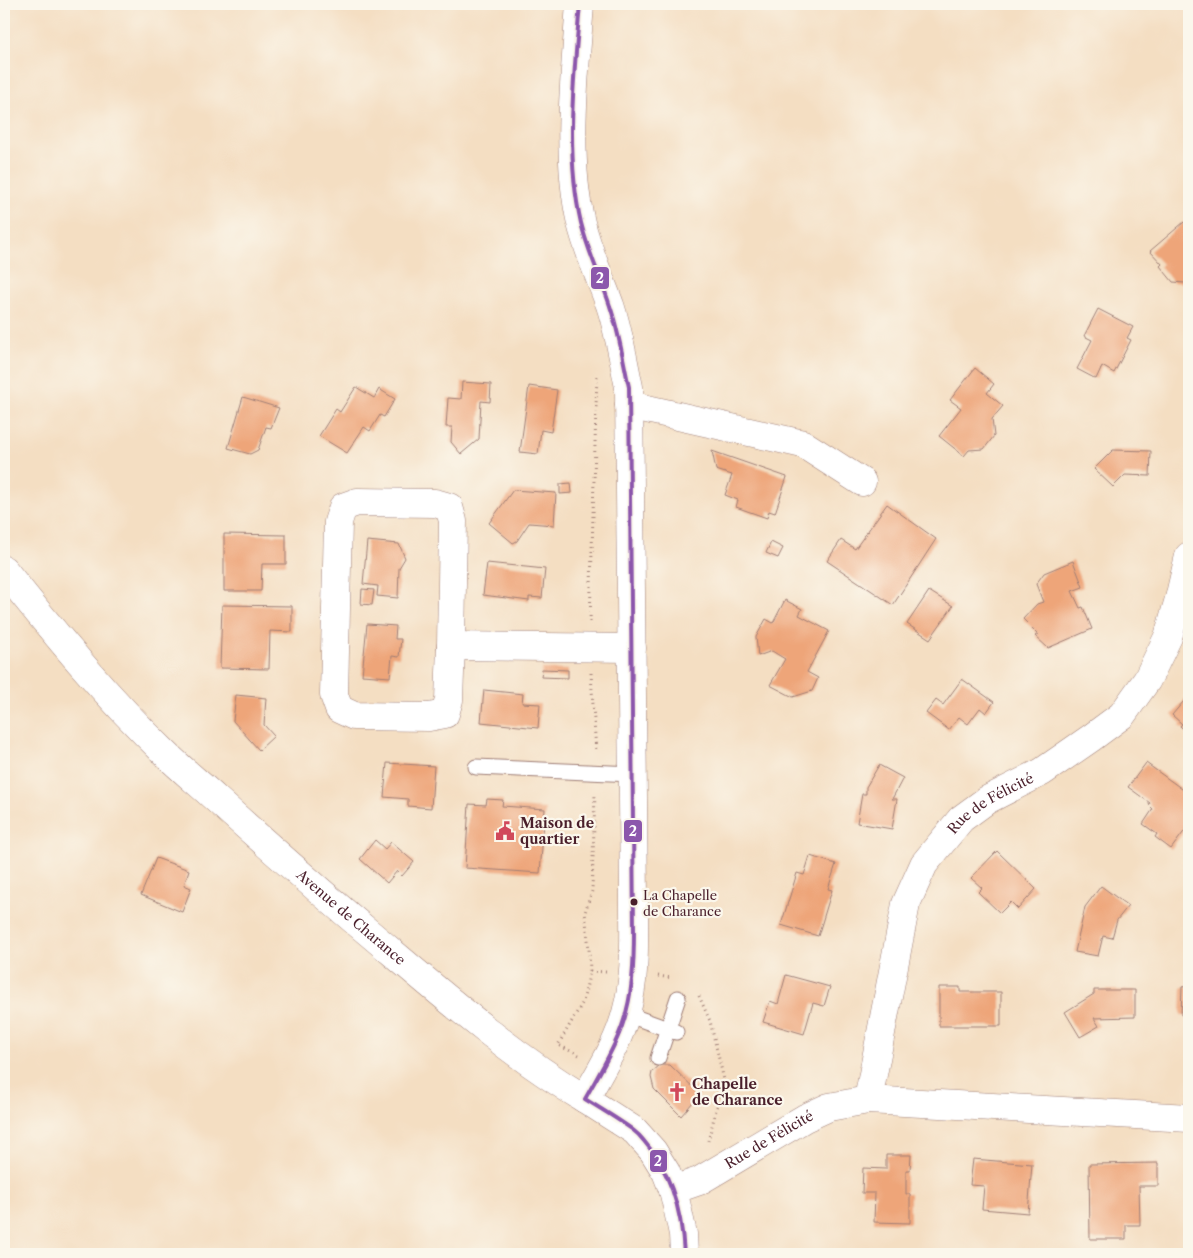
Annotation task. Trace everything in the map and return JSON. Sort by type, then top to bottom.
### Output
[{"type":"street","points":[[580,4],[573,104],[576,191],[582,223],[619,338],[629,387],[634,902],[632,974],[626,1014],[603,1066],[585,1099]]},
{"type":"street","points":[[629,405],[803,444],[862,482]]},
{"type":"street","points":[[357,502],[435,504],[449,507],[453,521],[451,646],[449,700],[445,714],[429,717],[354,716],[339,709],[334,695],[334,685],[338,522],[342,507],[357,502]]},
{"type":"street","name":"Rue de Félicité","points":[[868,1100],[906,904],[924,864],[960,819],[986,800],[1042,772],[1122,714],[1147,680],[1168,637],[1189,556]]},
{"type":"street","name":"Avenue de Charance","points":[[4,570],[54,634],[121,708],[167,755],[294,870],[512,1050],[556,1082],[635,1131],[653,1151],[666,1172],[673,1190],[683,1234],[684,1254]]},
{"type":"street","points":[[451,646],[632,648]]},
{"type":"street","name":"Rue de Félicité","points":[[673,1190],[699,1181],[813,1114],[829,1107],[868,1100],[1189,1118]]},
{"type":"lane","points":[[476,767],[633,774]]},
{"type":"lane","points":[[658,1058],[672,1030],[678,998]]},
{"type":"lane","points":[[626,1014],[672,1030]]},
{"type":"path","points":[[596,756],[590,647],[597,368]]},
{"type":"path","points":[[585,1058],[558,1045],[583,1002],[590,971],[585,912],[592,890],[595,793]]},
{"type":"path","points":[[632,974],[679,978]]},
{"type":"path","points":[[697,993],[702,1000],[710,1022],[724,1080],[708,1141],[722,1168]]},
{"type":"building","points":[[1184,222],[1189,228],[1189,279],[1185,283],[1173,282],[1160,266],[1162,264],[1150,251]]},
{"type":"building","points":[[1098,309],[1133,327],[1127,338],[1131,340],[1114,373],[1102,366],[1096,379],[1077,369],[1092,340],[1084,336]]},
{"type":"building","points":[[975,368],[994,384],[987,393],[1003,406],[992,419],[994,436],[984,449],[969,450],[964,456],[939,436],[961,408],[950,400]]},
{"type":"building","points":[[462,382],[491,384],[490,402],[481,401],[479,439],[461,454],[451,442],[452,427],[446,427],[448,398],[461,399]]},
{"type":"building","points":[[529,386],[557,390],[551,432],[541,430],[538,454],[520,452]]},
{"type":"building","points":[[356,387],[374,398],[379,389],[395,399],[384,417],[380,415],[370,431],[364,427],[347,453],[319,436],[336,409],[340,412]]},
{"type":"building","points":[[243,397],[279,408],[271,428],[266,427],[258,450],[250,454],[228,448]]},
{"type":"building","points":[[1113,450],[1151,451],[1150,476],[1125,475],[1113,487],[1094,469]]},
{"type":"building","points":[[712,451],[787,477],[775,513],[769,511],[767,518],[736,507],[738,500],[725,495],[732,475],[716,470]]},
{"type":"building","points":[[571,483],[572,493],[560,494],[560,484]]},
{"type":"building","points":[[513,490],[556,493],[554,525],[529,523],[517,541],[513,543],[489,523]]},
{"type":"building","points":[[887,504],[936,539],[893,605],[827,561],[841,540],[855,549]]},
{"type":"building","points":[[224,534],[286,535],[286,564],[262,564],[261,591],[224,591]]},
{"type":"building","points":[[367,541],[399,544],[405,558],[399,568],[398,598],[377,596],[378,586],[363,584]]},
{"type":"building","points":[[771,542],[783,548],[778,558],[766,553]]},
{"type":"building","points":[[1073,561],[1083,587],[1072,591],[1080,608],[1083,607],[1092,629],[1048,648],[1035,636],[1038,634],[1023,619],[1037,604],[1043,602],[1036,584],[1044,573]]},
{"type":"building","points":[[487,563],[545,569],[542,598],[529,597],[529,601],[483,595]]},
{"type":"building","points":[[362,589],[374,590],[372,605],[361,604]]},
{"type":"building","points":[[929,591],[953,606],[930,639],[907,624]]},
{"type":"building","points":[[785,600],[802,609],[799,615],[829,631],[807,672],[818,678],[812,691],[793,697],[770,685],[785,659],[772,651],[758,656],[756,637],[766,619],[773,623]]},
{"type":"building","points":[[222,605],[292,606],[292,632],[270,631],[269,669],[220,668]]},
{"type":"building","points":[[367,624],[396,626],[395,639],[401,639],[399,657],[392,656],[390,677],[362,675]]},
{"type":"building","points":[[542,669],[568,670],[568,678],[541,677]]},
{"type":"building","points":[[962,679],[994,702],[986,713],[980,708],[968,724],[959,717],[949,730],[926,713],[936,700],[943,705]]},
{"type":"building","points":[[484,690],[523,694],[522,703],[540,704],[538,728],[481,722]]},
{"type":"building","points":[[236,695],[266,698],[264,725],[274,736],[259,750],[233,721]]},
{"type":"building","points":[[1189,695],[1189,734],[1172,715]]},
{"type":"building","points":[[387,763],[434,766],[431,808],[408,806],[408,799],[384,797]]},
{"type":"building","points":[[1146,763],[1189,794],[1189,825],[1171,849],[1155,837],[1157,834],[1143,824],[1153,809],[1149,805],[1150,803],[1128,787]]},
{"type":"building","points":[[879,765],[903,778],[892,799],[897,799],[892,829],[857,823],[862,794],[866,794],[866,787]]},
{"type":"building","name":"Maison de quartier","points":[[487,799],[503,800],[502,806],[545,809],[540,873],[465,868],[469,804],[486,805]]},
{"type":"building","points":[[375,840],[385,849],[391,842],[414,862],[402,876],[397,871],[387,883],[360,859]]},
{"type":"building","points":[[997,851],[1036,889],[1018,909],[1011,902],[1000,913],[978,892],[982,888],[971,878]]},
{"type":"building","points":[[810,856],[836,864],[828,889],[832,890],[818,936],[781,925],[797,873],[804,875]]},
{"type":"building","points":[[156,858],[189,870],[184,885],[191,888],[182,912],[141,895]]},
{"type":"building","points":[[1101,886],[1128,906],[1117,920],[1112,938],[1103,936],[1098,956],[1075,952],[1085,907]]},
{"type":"building","points":[[786,975],[830,987],[824,1006],[813,1003],[804,1034],[763,1022],[770,1001],[778,1004]]},
{"type":"building","points":[[1189,986],[1189,1015],[1181,1015],[1182,987]]},
{"type":"building","points":[[939,987],[960,987],[960,992],[1001,992],[1001,1026],[939,1026]]},
{"type":"building","points":[[1094,990],[1135,990],[1135,1017],[1094,1018],[1099,1026],[1080,1037],[1065,1012],[1094,994]]},
{"type":"building","name":"Chapelle de Charance","points":[[660,1065],[670,1065],[700,1094],[681,1116],[654,1089],[651,1077],[652,1072]]},
{"type":"building","points":[[886,1155],[911,1155],[910,1170],[906,1170],[906,1194],[910,1194],[910,1223],[874,1222],[875,1193],[862,1193],[863,1168],[886,1169]]},
{"type":"building","points":[[973,1159],[1032,1164],[1028,1213],[982,1209],[984,1186],[970,1185]]},
{"type":"building","points":[[1158,1163],[1158,1186],[1139,1186],[1140,1225],[1126,1225],[1126,1239],[1090,1239],[1089,1164]]},
{"type":"transit line","name":"2","points":[[580,4],[572,114],[573,169],[576,196],[584,234],[613,316],[629,387],[634,930],[632,978],[626,1014],[614,1045],[585,1099]]},
{"type":"transit line","name":"2","points":[[585,1099],[634,1131],[654,1153],[674,1194],[681,1223],[684,1254]]},
{"type":"place","name":"Maison de quartier","points":[[505,831]]},
{"type":"place","name":"La Chapelle de Charance","points":[[634,902]]},
{"type":"place","name":"Chapelle de Charance","points":[[677,1092]]}]
